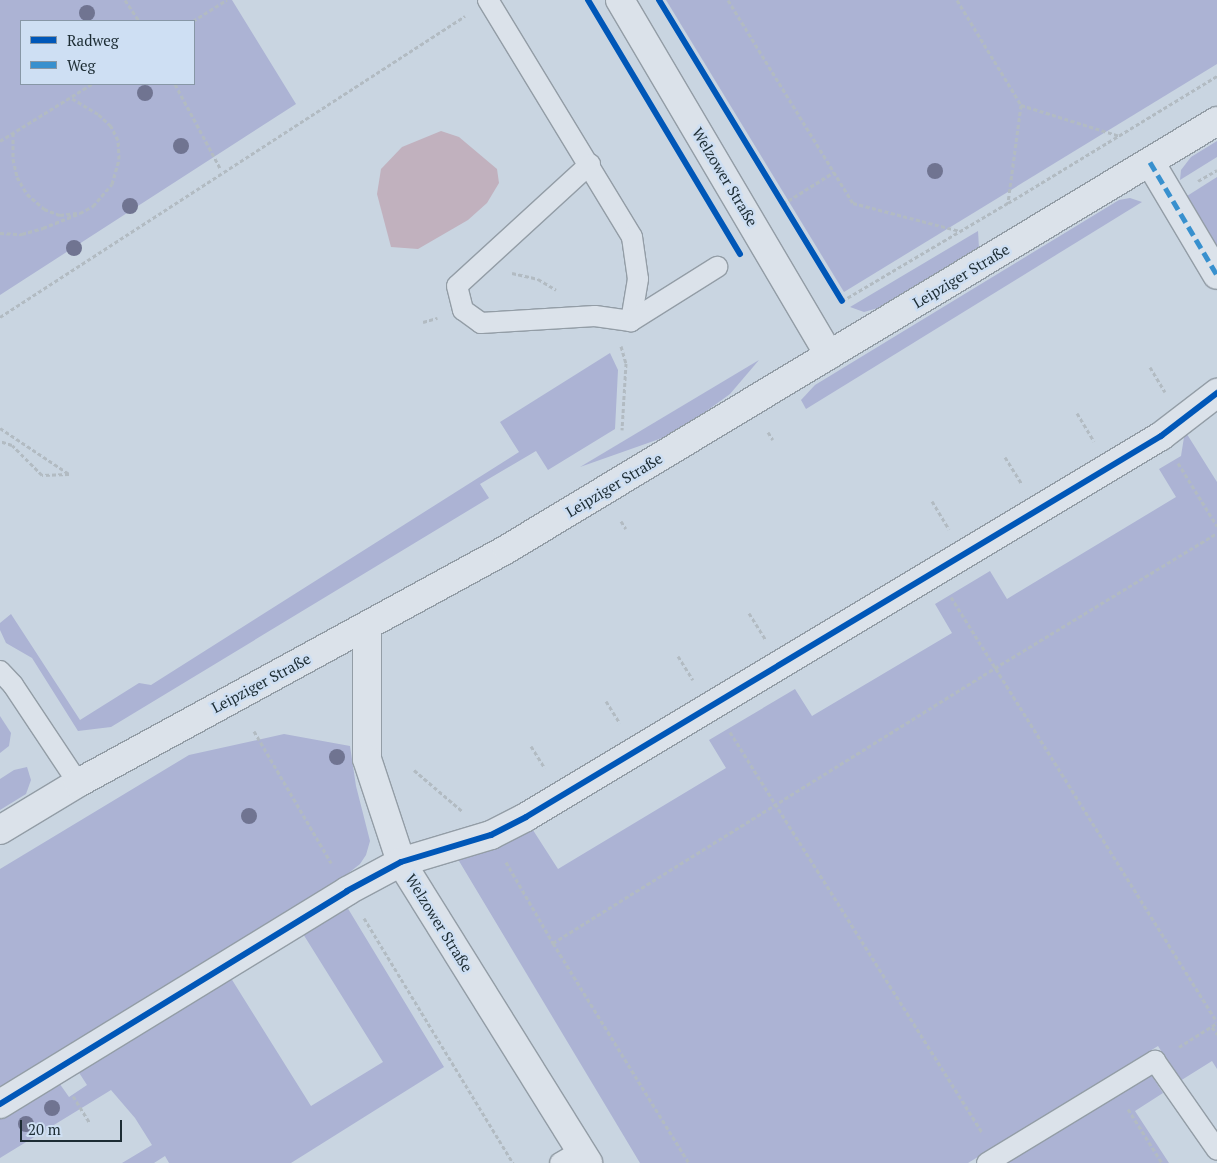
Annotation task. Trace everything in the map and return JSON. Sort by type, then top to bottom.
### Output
[{"type":"street","name":"Welzower Straße","points":[[620,0],[829,355]]},
{"type":"street","name":"Leipziger Straße","points":[[0,830],[78,783],[507,549],[1217,121]]},
{"type":"street","points":[[1150,162],[1217,275]]},
{"type":"street","points":[[0,1104],[347,891],[401,862],[491,835],[526,817],[706,696],[935,572],[1161,436],[1217,393]]},
{"type":"street","name":"Welzower Straße","points":[[367,626],[366,759],[401,862],[577,1159]]},
{"type":"lane","points":[[489,1],[590,164],[632,237],[638,280],[631,321]]},
{"type":"lane","points":[[590,164],[458,286],[463,310],[481,323],[595,316],[631,321],[717,267]]},
{"type":"lane","points":[[0,671],[14,685],[78,783]]},
{"type":"lane","points":[[992,1160],[1155,1061],[1217,1150]]},
{"type":"path","points":[[125,0],[138,20]]},
{"type":"path","points":[[195,20],[227,0]]},
{"type":"path","points":[[728,0],[853,202],[961,231]]},
{"type":"path","points":[[957,0],[1021,105],[1008,203]]},
{"type":"path","points":[[0,317],[489,1]]},
{"type":"path","points":[[842,301],[1120,136],[1217,76]]},
{"type":"path","points":[[0,141],[90,85]]},
{"type":"path","points":[[176,85],[220,168]]},
{"type":"path","points":[[0,232],[22,234],[43,228],[80,213],[93,206],[112,184],[119,159],[118,140],[111,126],[98,114],[70,97]]},
{"type":"path","points":[[1021,105],[1120,136]]},
{"type":"path","points":[[13,133],[13,159],[17,177],[27,194],[44,209],[60,215],[80,213]]},
{"type":"path","points":[[783,204],[834,172]]},
{"type":"path","points":[[527,277],[538,279]]},
{"type":"path","points":[[619,339],[626,363],[622,430]]},
{"type":"path","points":[[1150,367],[1166,393]]},
{"type":"path","points":[[1077,413],[1097,446]]},
{"type":"path","points":[[0,428],[70,474],[42,475],[12,445],[0,441]]},
{"type":"path","points":[[768,432],[773,440]]},
{"type":"path","points":[[1161,436],[1217,526]]},
{"type":"path","points":[[1005,457],[1025,489]]},
{"type":"path","points":[[932,501],[952,534]]},
{"type":"path","points":[[621,521],[626,529]]},
{"type":"path","points":[[553,943],[994,668],[1217,533]]},
{"type":"path","points":[[935,572],[1217,1023],[1155,1061]]},
{"type":"path","points":[[749,613],[768,644]]},
{"type":"path","points":[[678,656],[706,696],[775,805],[992,1160]]},
{"type":"path","points":[[606,701],[625,731]]},
{"type":"path","points":[[254,731],[347,891],[513,1163]]},
{"type":"path","points":[[531,746],[550,776]]},
{"type":"path","points":[[414,770],[491,835],[553,943],[689,1163]]},
{"type":"path","points":[[1212,1026],[1217,1034]]},
{"type":"path","points":[[1114,1086],[1162,1163]]},
{"type":"shaded area","points":[[0,0],[232,0],[296,104],[0,295]]},
{"type":"shaded area","points":[[666,0],[1217,0],[1217,64],[844,292]]},
{"type":"shaded area","points":[[441,131],[459,137],[497,169],[499,183],[487,203],[468,220],[418,249],[391,247],[377,194],[381,169],[402,147]]},
{"type":"shaded area","points":[[1217,141],[1217,157],[1180,180],[1181,170],[1191,157]]},
{"type":"shaded area","points":[[1217,177],[1217,246],[1187,196]]},
{"type":"shaded area","points":[[1130,198],[1142,202],[806,409],[801,400],[815,385],[1119,200]]},
{"type":"shaded area","points":[[978,231],[979,248],[878,308],[864,312],[850,307]]},
{"type":"shaded area","points":[[610,353],[618,370],[615,429],[548,470],[536,451],[480,484],[489,498],[111,727],[78,731],[32,658],[6,643],[0,630],[0,623],[11,614],[80,720],[139,683],[151,685],[519,452],[500,422]]},
{"type":"shaded area","points":[[759,360],[730,394],[690,423],[665,437],[580,467]]},
{"type":"shaded area","points":[[1185,431],[1217,482],[1217,1069],[1212,1061],[1180,1081],[1158,1046],[968,1163],[640,1163],[456,856],[531,827],[558,869],[726,768],[709,740],[795,689],[812,716],[952,633],[935,604],[990,571],[1007,599],[1176,497],[1159,469],[1181,456]]},
{"type":"shaded area","points":[[0,716],[11,733],[9,746],[0,753]]},
{"type":"shaded area","points":[[284,734],[350,746],[356,786],[370,841],[366,855],[360,864],[332,886],[0,1090],[0,869],[189,755]]},
{"type":"shaded area","points":[[27,767],[31,780],[26,794],[0,810],[0,779],[14,770]]},
{"type":"shaded area","points":[[344,902],[444,1067],[291,1163],[169,1163],[165,1156],[154,1163],[122,1163],[152,1145],[135,1118],[111,1090],[0,1158],[0,1115],[57,1080],[69,1097],[87,1085],[76,1068],[229,975],[311,1106],[383,1062],[300,929]]},
{"type":"shaded area","points":[[1150,1073],[1163,1093],[1135,1111],[1169,1163],[1003,1163]]},
{"type":"marked path","points":[[1150,162],[1217,275]]},
{"type":"cycle path","points":[[588,0],[740,254]]},
{"type":"cycle path","points":[[659,0],[842,301]]},
{"type":"cycle path","points":[[0,1104],[347,891],[401,862],[491,835],[526,817],[1161,436],[1217,393]]}]
